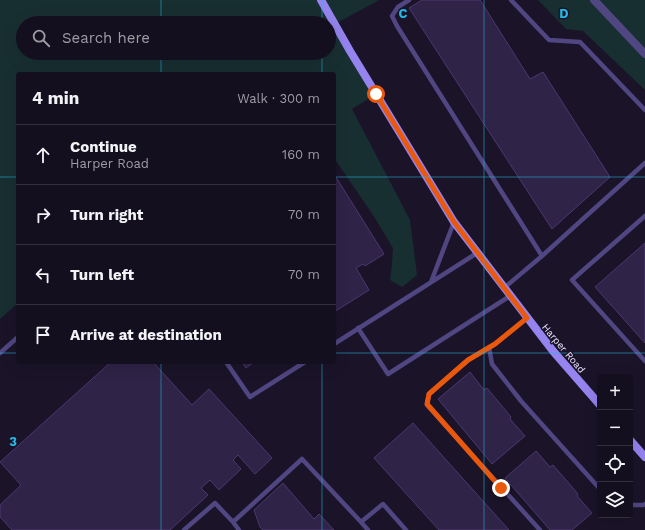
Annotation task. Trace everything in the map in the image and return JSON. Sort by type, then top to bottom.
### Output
[{"type":"street","name":"Harper Road","points":[[321,0],[330,16]]},
{"type":"street","points":[[594,0],[645,54]]},
{"type":"street","name":"Harper Road","points":[[336,26],[454,222],[553,351],[597,402]]},
{"type":"street","points":[[633,443],[644,454]]},
{"type":"lane","points":[[409,0],[398,7],[392,16],[397,26],[542,256]]},
{"type":"lane","points":[[511,0],[549,40],[580,42],[645,110]]},
{"type":"lane","points":[[504,288],[645,164]]},
{"type":"lane","points":[[645,216],[572,280],[645,361]]},
{"type":"lane","points":[[432,282],[454,222]]},
{"type":"lane","points":[[336,343],[477,253]]},
{"type":"lane","points":[[358,328],[388,374],[510,296]]},
{"type":"lane","points":[[527,318],[489,347],[468,360],[429,394],[427,404],[540,530]]},
{"type":"lane","points":[[0,353],[16,339]]},
{"type":"lane","points":[[489,347],[492,364],[521,401],[597,486]]},
{"type":"lane","points":[[227,364],[250,397],[302,364]]},
{"type":"lane","points":[[233,522],[302,459],[368,530]]},
{"type":"lane","points":[[184,530],[215,503],[239,530]]},
{"type":"lane","points":[[361,522],[383,504],[406,530]]},
{"type":"lane","points":[[633,505],[645,504]]},
{"type":"green space","points":[[0,0],[379,0],[336,23],[336,16],[16,16],[16,60],[336,60],[336,26],[376,94],[352,109],[410,220],[417,275],[402,287],[390,280],[393,248],[373,215],[336,161],[336,72],[16,72],[16,305],[0,319]]},
{"type":"green space","points":[[538,0],[645,0],[645,90],[583,31],[566,29]]},
{"type":"building","points":[[422,0],[480,0],[530,79],[543,72],[610,177],[552,229],[409,8]]},
{"type":"building","points":[[336,177],[384,254],[365,266],[363,264],[356,268],[369,290],[336,311]]},
{"type":"building","points":[[645,243],[645,343],[595,287]]},
{"type":"building","points":[[109,364],[155,364],[192,405],[209,389],[272,458],[255,474],[238,455],[233,460],[241,469],[219,490],[210,480],[201,488],[208,495],[170,530],[12,530],[0,517],[0,505],[21,485],[0,462]]},
{"type":"building","points":[[243,364],[251,364],[246,368]]},
{"type":"building","points":[[470,372],[484,390],[487,388],[511,417],[510,419],[525,436],[492,464],[438,399]]},
{"type":"building","points":[[413,423],[509,530],[439,530],[374,458]]},
{"type":"building","points":[[536,451],[550,467],[553,465],[592,513],[572,530],[550,530],[505,478]]},
{"type":"building","points":[[283,483],[314,519],[319,514],[334,530],[263,530],[260,527],[254,510]]},
{"type":"route","points":[[376,94],[454,222],[527,318],[495,344],[468,360],[429,394],[427,404],[501,488]]}]
